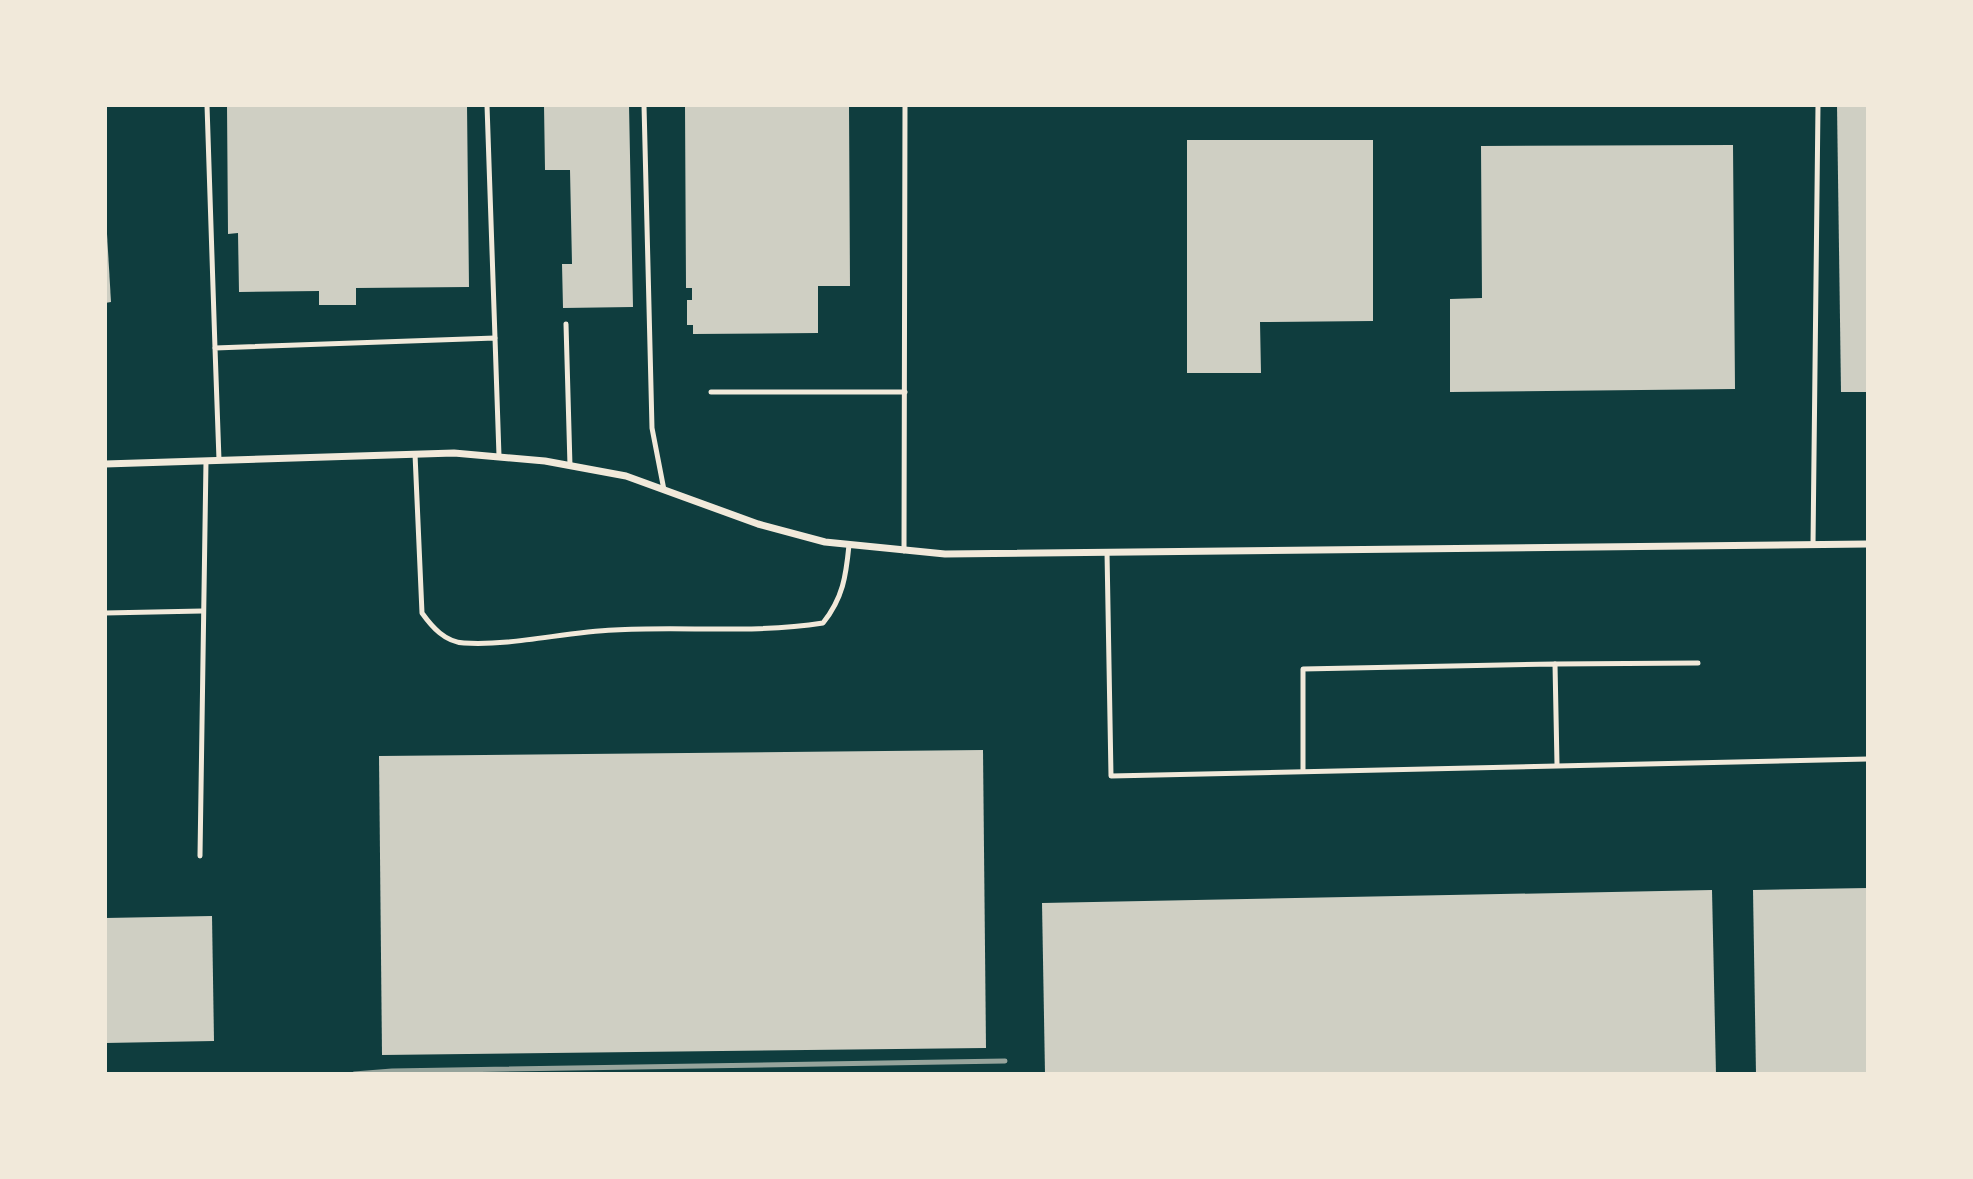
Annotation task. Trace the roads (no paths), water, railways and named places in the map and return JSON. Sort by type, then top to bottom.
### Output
[{"type":"street","points":[[105,464],[415,454],[499,456],[625,477],[758,524],[849,545],[945,554],[1868,544]]},
{"type":"lane","points":[[207,105],[219,460]]},
{"type":"lane","points":[[487,105],[499,456]]},
{"type":"lane","points":[[644,105],[652,428],[664,489]]},
{"type":"lane","points":[[904,551],[905,105]]},
{"type":"lane","points":[[1814,545],[1818,105]]},
{"type":"lane","points":[[566,324],[570,466]]},
{"type":"lane","points":[[215,348],[495,338]]},
{"type":"lane","points":[[711,392],[905,392]]},
{"type":"lane","points":[[415,454],[422,613],[436,632],[461,643],[641,628],[742,631],[823,623],[837,606],[846,581],[849,545]]},
{"type":"lane","points":[[200,856],[206,461]]},
{"type":"lane","points":[[1107,552],[1111,776],[1868,759]]},
{"type":"lane","points":[[105,613],[202,611]]},
{"type":"lane","points":[[1303,771],[1303,669],[1698,663]]},
{"type":"lane","points":[[1555,664],[1557,764]]},
{"type":"railway","points":[[354,1074],[392,1071],[1005,1061]]}]
